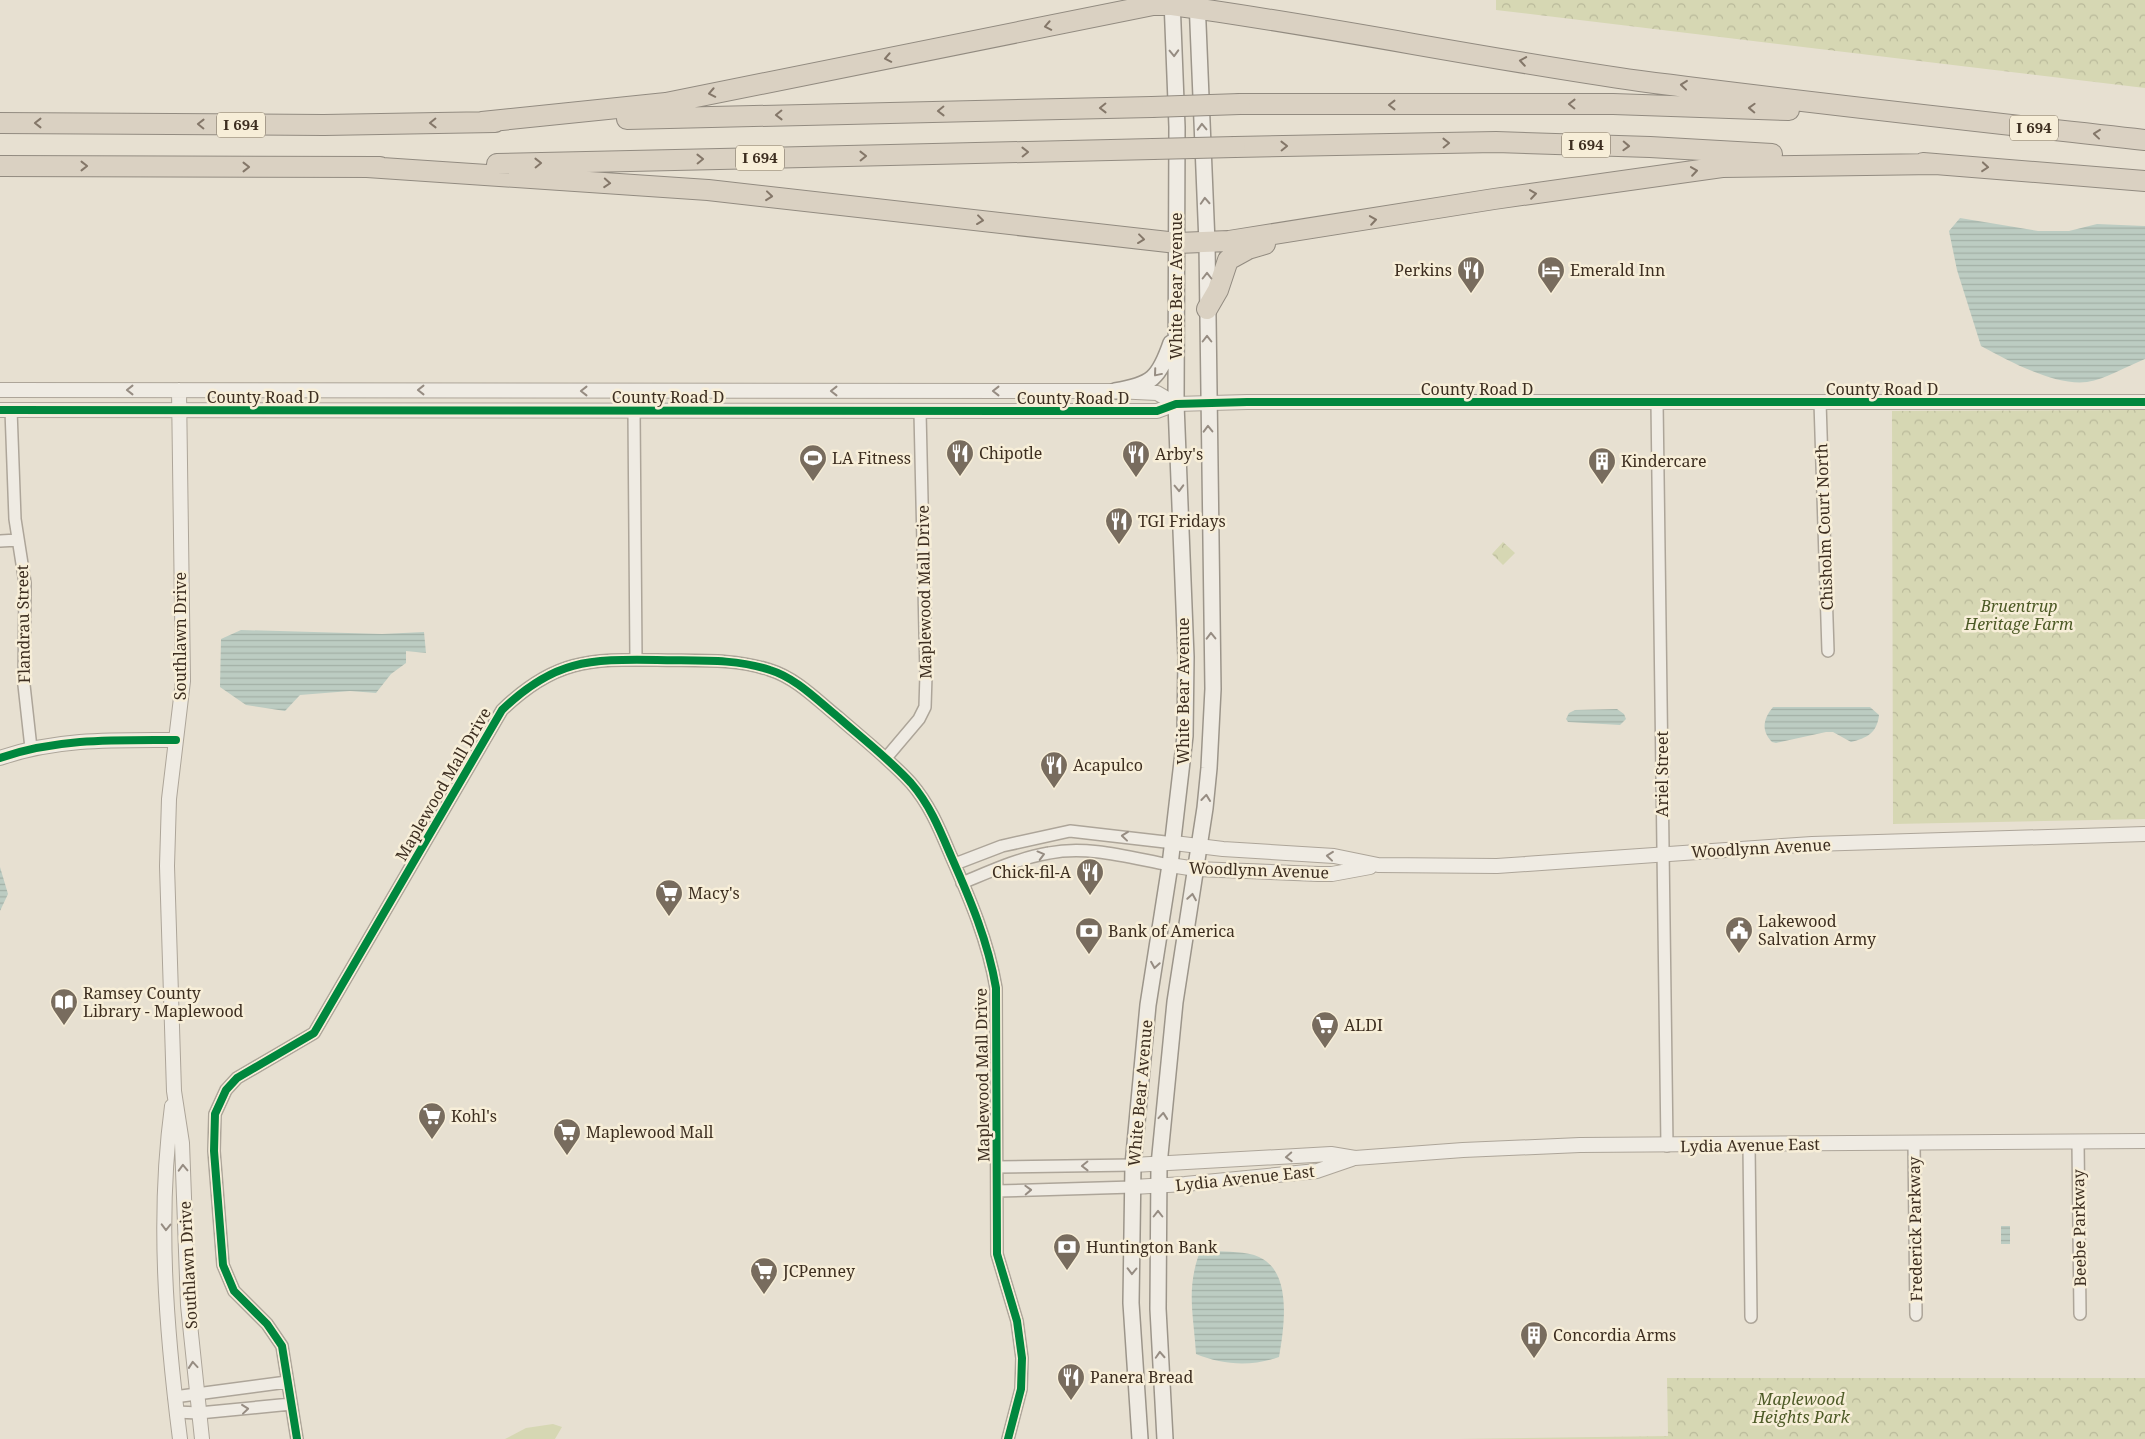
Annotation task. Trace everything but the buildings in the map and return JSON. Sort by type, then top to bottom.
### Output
[{"type":"highway","points":[[1234,0],[1243,5],[1352,23],[1475,53]]},
{"type":"highway","points":[[482,122],[666,103],[1172,2],[1197,4],[1640,81],[1923,115]]},
{"type":"highway","name":"I 694","points":[[0,123],[324,126],[1240,104],[1613,104],[1923,115],[2145,140]]},
{"type":"highway","name":"I 694","points":[[0,166],[367,167],[1496,142],[1650,147],[1936,164],[2145,181]]},
{"type":"highway","points":[[367,167],[708,190],[1177,243],[1207,242],[1325,228],[1494,200],[1722,167],[1936,164]]},
{"type":"highway","points":[[1207,309],[1218,290],[1228,260],[1248,249],[1325,228]]},
{"type":"main road","name":"White Bear Avenue","points":[[1140,1439],[1132,1303],[1133,1165],[1148,1005],[1182,782],[1186,700],[1176,404],[1177,127],[1172,2]]},
{"type":"main road","name":"White Bear Avenue","points":[[1165,1439],[1158,1309],[1159,1165],[1175,1002],[1200,846],[1209,768],[1212,689],[1207,404],[1207,242],[1197,4]]},
{"type":"main road","points":[[1115,392],[1140,386],[1155,377],[1163,367],[1175,330]]},
{"type":"main road","points":[[1131,1439],[1137,1400]]},
{"type":"street","name":"County Road D","points":[[0,390],[1115,392],[1157,394],[1176,404]]},
{"type":"street","name":"Southlawn Drive","points":[[179,390],[183,681],[166,837],[174,1091],[182,1143],[188,1305],[202,1439]]},
{"type":"street","points":[[632,391],[634,410],[636,660]]},
{"type":"street","name":"Ariel Street","points":[[1657,402],[1667,1146]]},
{"type":"street","name":"Chisholm Court North","points":[[1820,402],[1828,651]]},
{"type":"street","name":"County Road D","points":[[6,410],[1157,412],[1176,404],[2145,402]]},
{"type":"street","name":"Flandrau Street","points":[[6,410],[15,518],[24,583],[24,685],[31,748]]},
{"type":"street","name":"Maplewood Mall Drive","points":[[886,758],[919,719],[925,706],[926,675],[920,412]]},
{"type":"street","points":[[0,541],[18,540]]},
{"type":"street","name":"Maplewood Mall Drive","points":[[297,1439],[282,1346],[268,1324],[234,1292],[224,1265],[213,1130],[219,1102],[237,1078],[314,1033],[502,710],[523,690],[560,669],[580,663],[636,660],[737,662],[771,670],[796,684],[886,758],[911,784],[930,808],[955,864],[990,954],[996,988],[997,1254],[1017,1321],[1022,1358],[1020,1389],[1008,1439]]},
{"type":"street","points":[[0,758],[31,748],[76,742],[176,740]]},
{"type":"street","points":[[955,864],[1002,846],[1070,831],[1174,843]]},
{"type":"street","name":"Woodlynn Avenue","points":[[1170,865],[1196,869],[1332,874],[1378,865],[1538,864],[1662,854],[1890,841],[2145,834]]},
{"type":"street","name":"Woodlynn Avenue","points":[[1174,843],[1334,856],[1378,865]]},
{"type":"street","points":[[962,883],[1015,861],[1050,852],[1085,851],[1170,865]]},
{"type":"street","name":"Southlawn Drive","points":[[174,1091],[168,1142],[164,1290],[180,1439]]},
{"type":"street","name":"Beebe Parkway","points":[[2078,1142],[2080,1314]]},
{"type":"street","name":"Lydia Avenue East","points":[[1133,1165],[1331,1154],[1355,1158],[1519,1147],[2145,1142]]},
{"type":"street","name":"Frederick Parkway","points":[[1914,1144],[1916,1315]]},
{"type":"street","points":[[1749,1145],[1751,1317]]},
{"type":"street","name":"Lydia Avenue East","points":[[1133,1187],[1317,1171],[1355,1158]]},
{"type":"street","name":"Maplewood Mall Drive","points":[[997,1167],[1133,1165]]},
{"type":"street","points":[[997,1191],[1133,1187]]},
{"type":"street","points":[[174,1396],[287,1382]]},
{"type":"street","points":[[176,1412],[199,1413],[291,1404]]},
{"type":"green space","points":[[1496,0],[2145,0],[2145,88],[1496,10]]},
{"type":"green space","name":"Bruentrup Heritage Farm","points":[[2145,410],[2145,819],[1893,824],[1892,411]]},
{"type":"green space","points":[[1503,542],[1515,553],[1503,565],[1492,554]]},
{"type":"green space","name":"Maplewood Heights Park","points":[[1667,1378],[2145,1378],[2145,1439],[1458,1439],[1668,1436]]},
{"type":"green space","points":[[553,1424],[562,1427],[555,1439],[505,1439],[526,1428]]},
{"type":"shaded area","points":[[1960,218],[2038,231],[2069,231],[2097,224],[2145,226],[2145,359],[2102,378],[2087,382],[2074,382],[2060,380],[2032,371],[1981,346],[1957,270],[1949,231]]},
{"type":"shaded area","points":[[241,630],[382,634],[424,632],[426,653],[406,651],[406,663],[391,674],[376,693],[350,691],[300,695],[285,711],[246,705],[220,687],[221,639]]},
{"type":"shaded area","points":[[1773,707],[1870,707],[1879,715],[1876,726],[1870,734],[1862,739],[1851,742],[1833,732],[1826,732],[1776,743],[1768,738],[1765,729],[1765,720]]},
{"type":"shaded area","points":[[1617,709],[1624,714],[1626,719],[1620,725],[1568,722],[1566,719],[1569,713],[1575,710]]},
{"type":"shaded area","points":[[0,867],[8,894],[0,911]]},
{"type":"shaded area","points":[[2001,1226],[2010,1226],[2010,1244],[2001,1244]]},
{"type":"shaded area","points":[[1213,1251],[1254,1255],[1270,1264],[1277,1275],[1282,1288],[1284,1302],[1283,1331],[1279,1357],[1258,1362],[1237,1363],[1216,1361],[1196,1354],[1192,1304],[1195,1267],[1199,1254]]},
{"type":"cycle path","points":[[0,410],[1157,411],[1176,404],[1247,402],[2145,402]]},
{"type":"cycle path","points":[[297,1439],[282,1346],[267,1324],[234,1291],[223,1265],[214,1151],[215,1114],[226,1090],[237,1078],[314,1033],[502,710],[538,681],[556,672],[591,662],[611,660],[700,660],[728,662],[756,666],[789,678],[876,749],[903,774],[924,800],[939,827],[978,920],[996,988],[997,1254],[1017,1321],[1022,1358],[1021,1389],[1008,1439]]},
{"type":"cycle path","points":[[0,758],[22,751],[65,744],[109,740],[176,740]]},
{"type":"place","name":"Perkins","points":[[1471,294]]},
{"type":"place","name":"Emerald Inn","points":[[1551,294]]},
{"type":"place","name":"Chipotle","points":[[960,477]]},
{"type":"place","name":"Arby's","points":[[1136,478]]},
{"type":"place","name":"LA Fitness","points":[[813,482]]},
{"type":"place","name":"Kindercare","points":[[1602,485]]},
{"type":"place","name":"TGI Fridays","points":[[1119,545]]},
{"type":"place","name":"Acapulco","points":[[1054,789]]},
{"type":"place","name":"Chick-fil-A","points":[[1090,896]]},
{"type":"place","name":"Macy's","points":[[669,917]]},
{"type":"place","name":"Lakewood Salvation Army","points":[[1739,954]]},
{"type":"place","name":"Bank of America","points":[[1089,955]]},
{"type":"place","name":"Ramsey County Library - Maplewood","points":[[64,1026]]},
{"type":"place","name":"ALDI","points":[[1325,1049]]},
{"type":"place","name":"Kohl's","points":[[432,1140]]},
{"type":"place","name":"Maplewood Mall","points":[[567,1156]]},
{"type":"place","name":"Huntington Bank","points":[[1067,1271]]},
{"type":"place","name":"JCPenney","points":[[764,1295]]},
{"type":"place","name":"Concordia Arms","points":[[1534,1359]]},
{"type":"place","name":"Panera Bread","points":[[1071,1401]]}]
